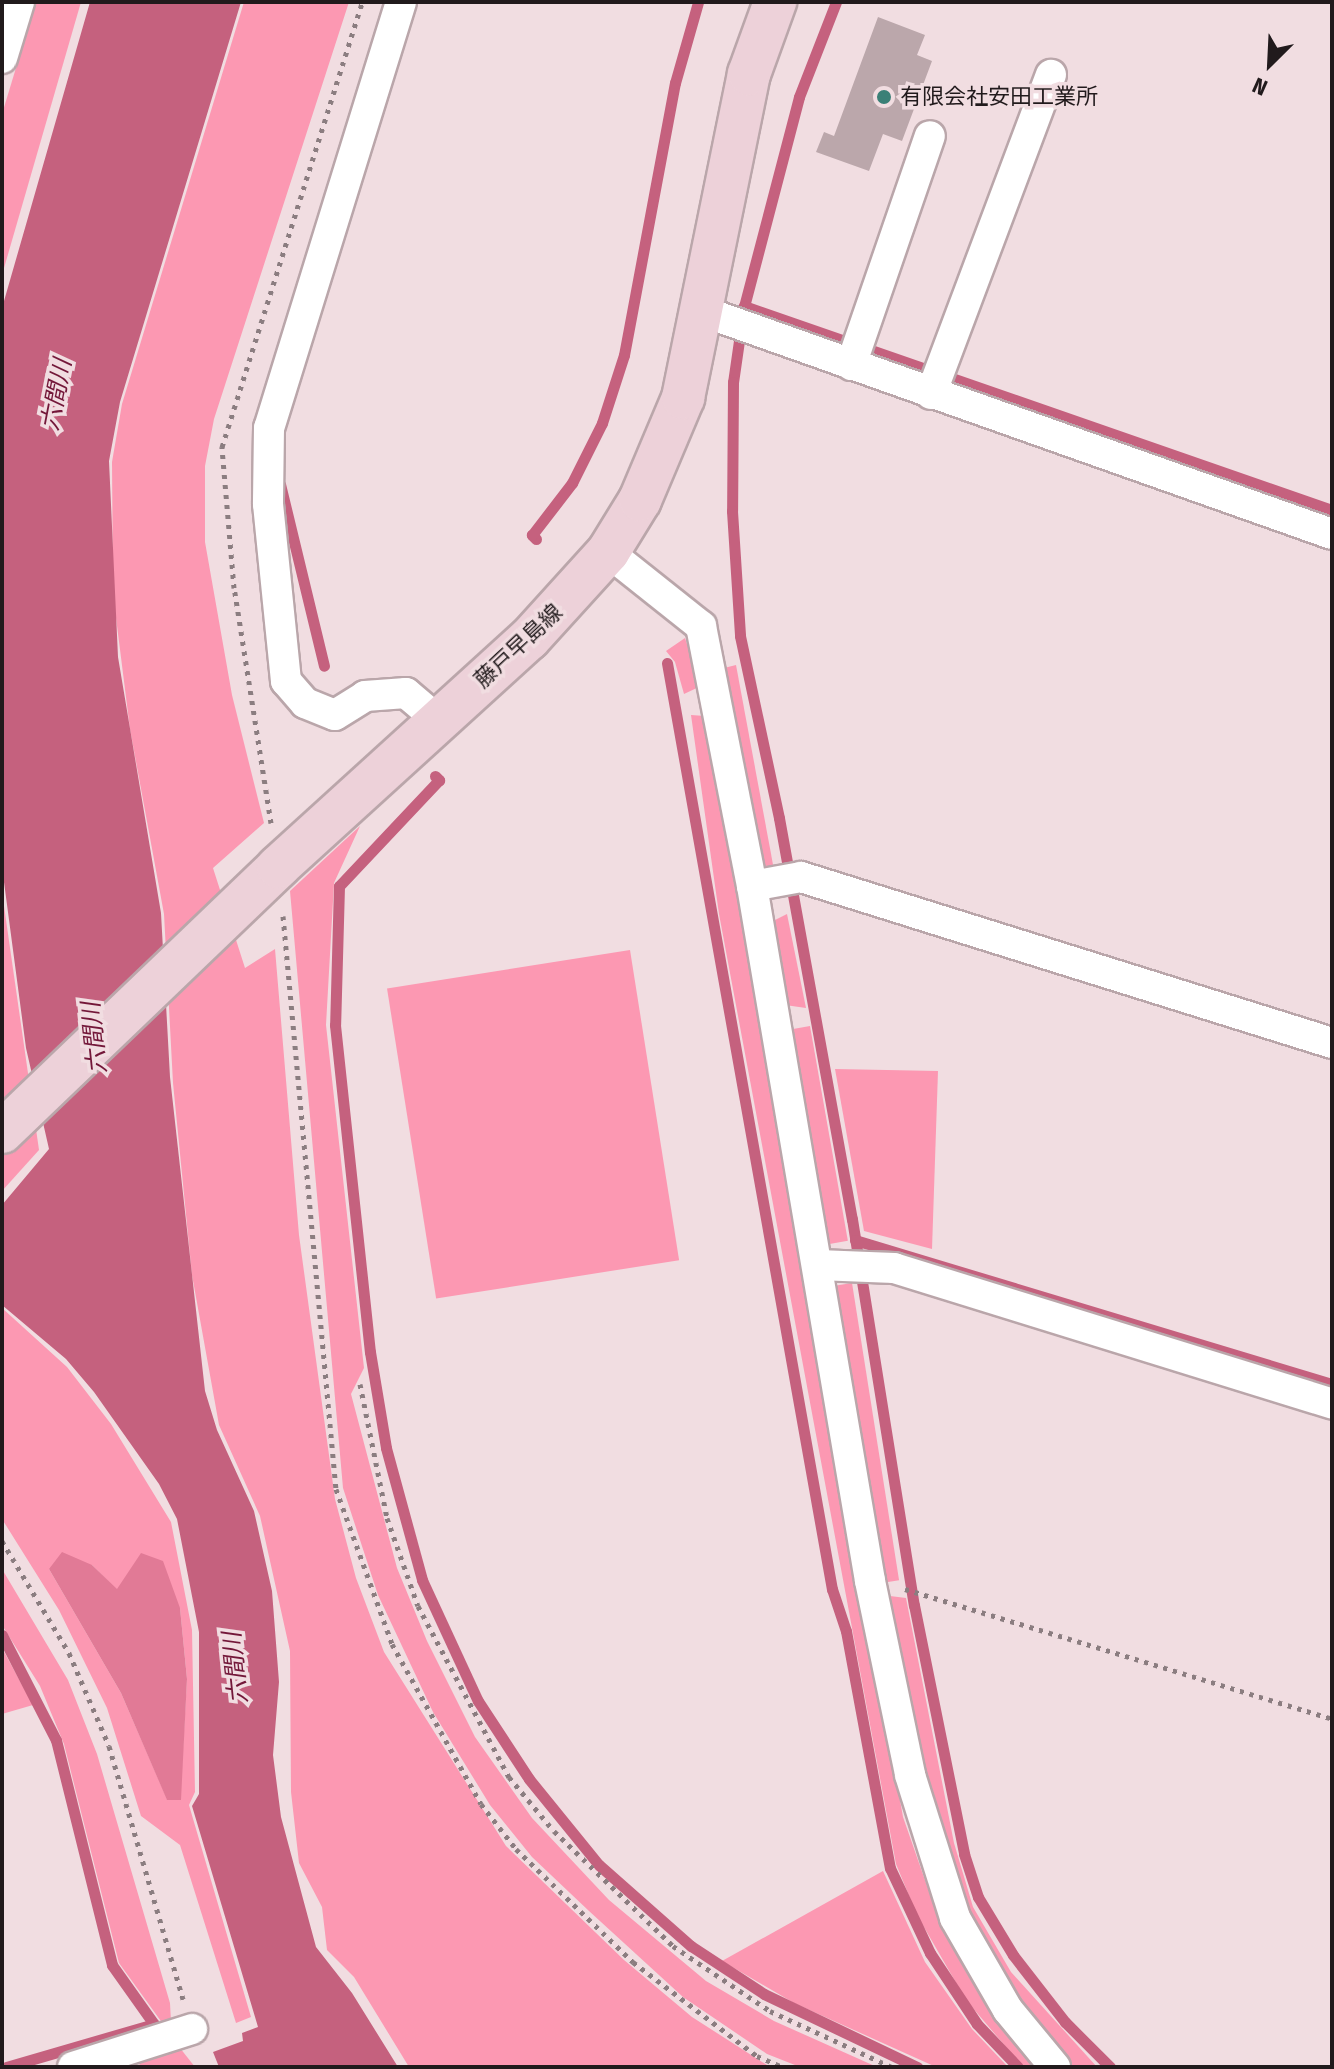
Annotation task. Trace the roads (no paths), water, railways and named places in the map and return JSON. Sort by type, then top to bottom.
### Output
[{"type":"main road","name":"藤戸早島線","points":[[2,1132],[278,867],[529,639],[608,552],[661,458],[711,315],[749,74],[775,2]]},
{"type":"street","points":[[401,2],[269,428],[268,504],[286,681],[305,703],[335,715],[365,696],[406,693],[438,720]]},
{"type":"street","points":[[2,58],[12,12]]},
{"type":"street","points":[[936,382],[1051,75]]},
{"type":"street","points":[[856,352],[930,136]]},
{"type":"street","points":[[711,315],[758,333],[856,352],[1332,534]]},
{"type":"street","points":[[608,552],[701,626],[775,881],[831,1264],[870,1581],[931,1855],[955,1918],[1008,2010],[1055,2067]]},
{"type":"street","points":[[775,881],[1332,1043]]},
{"type":"street","points":[[831,1264],[877,1265],[1332,1404]]},
{"type":"street","points":[[73,2067],[192,2029]]},
{"type":"water","name":"六間川","points":[[90,2],[241,2],[120,402],[109,461],[118,657],[161,913],[170,1077],[205,1391],[217,1430],[254,1511],[272,1591],[279,1682],[273,1755],[281,1817],[316,1947],[352,1993],[398,2067],[219,2067],[213,2052],[243,2041],[242,2033],[258,2027],[192,1806],[199,1794],[199,1632],[177,1519],[159,1484],[94,1392],[66,1359],[2,1305],[2,1205],[49,1149],[26,1048],[2,867],[2,308]]},
{"type":"waterway","points":[[536,539],[532,535],[572,483],[602,423],[624,355],[675,83],[698,2]]},
{"type":"waterway","points":[[836,2],[799,97],[744,306],[733,382],[732,511],[740,636],[779,818],[852,1219],[914,1605],[964,1854],[978,1897],[1013,1955],[1065,2022],[1110,2067]]},
{"type":"waterway","points":[[744,306],[1332,510]]},
{"type":"waterway","points":[[280,484],[324,666]]},
{"type":"waterway","points":[[667,663],[832,1589],[846,1631],[890,1868],[930,1953],[977,2024],[1018,2067]]},
{"type":"waterway","points":[[435,776],[439,780],[339,886],[335,1025],[370,1352],[386,1448],[422,1580],[478,1701],[529,1779],[599,1865],[691,1946],[764,1994],[917,2067]]},
{"type":"waterway","points":[[855,1240],[1332,1384]]},
{"type":"waterway","points":[[2,1635],[56,1740],[112,1965],[154,2024],[6,2067]]},
{"type":"place","name":"有限会社安田工業所","points":[[884,97]]}]
